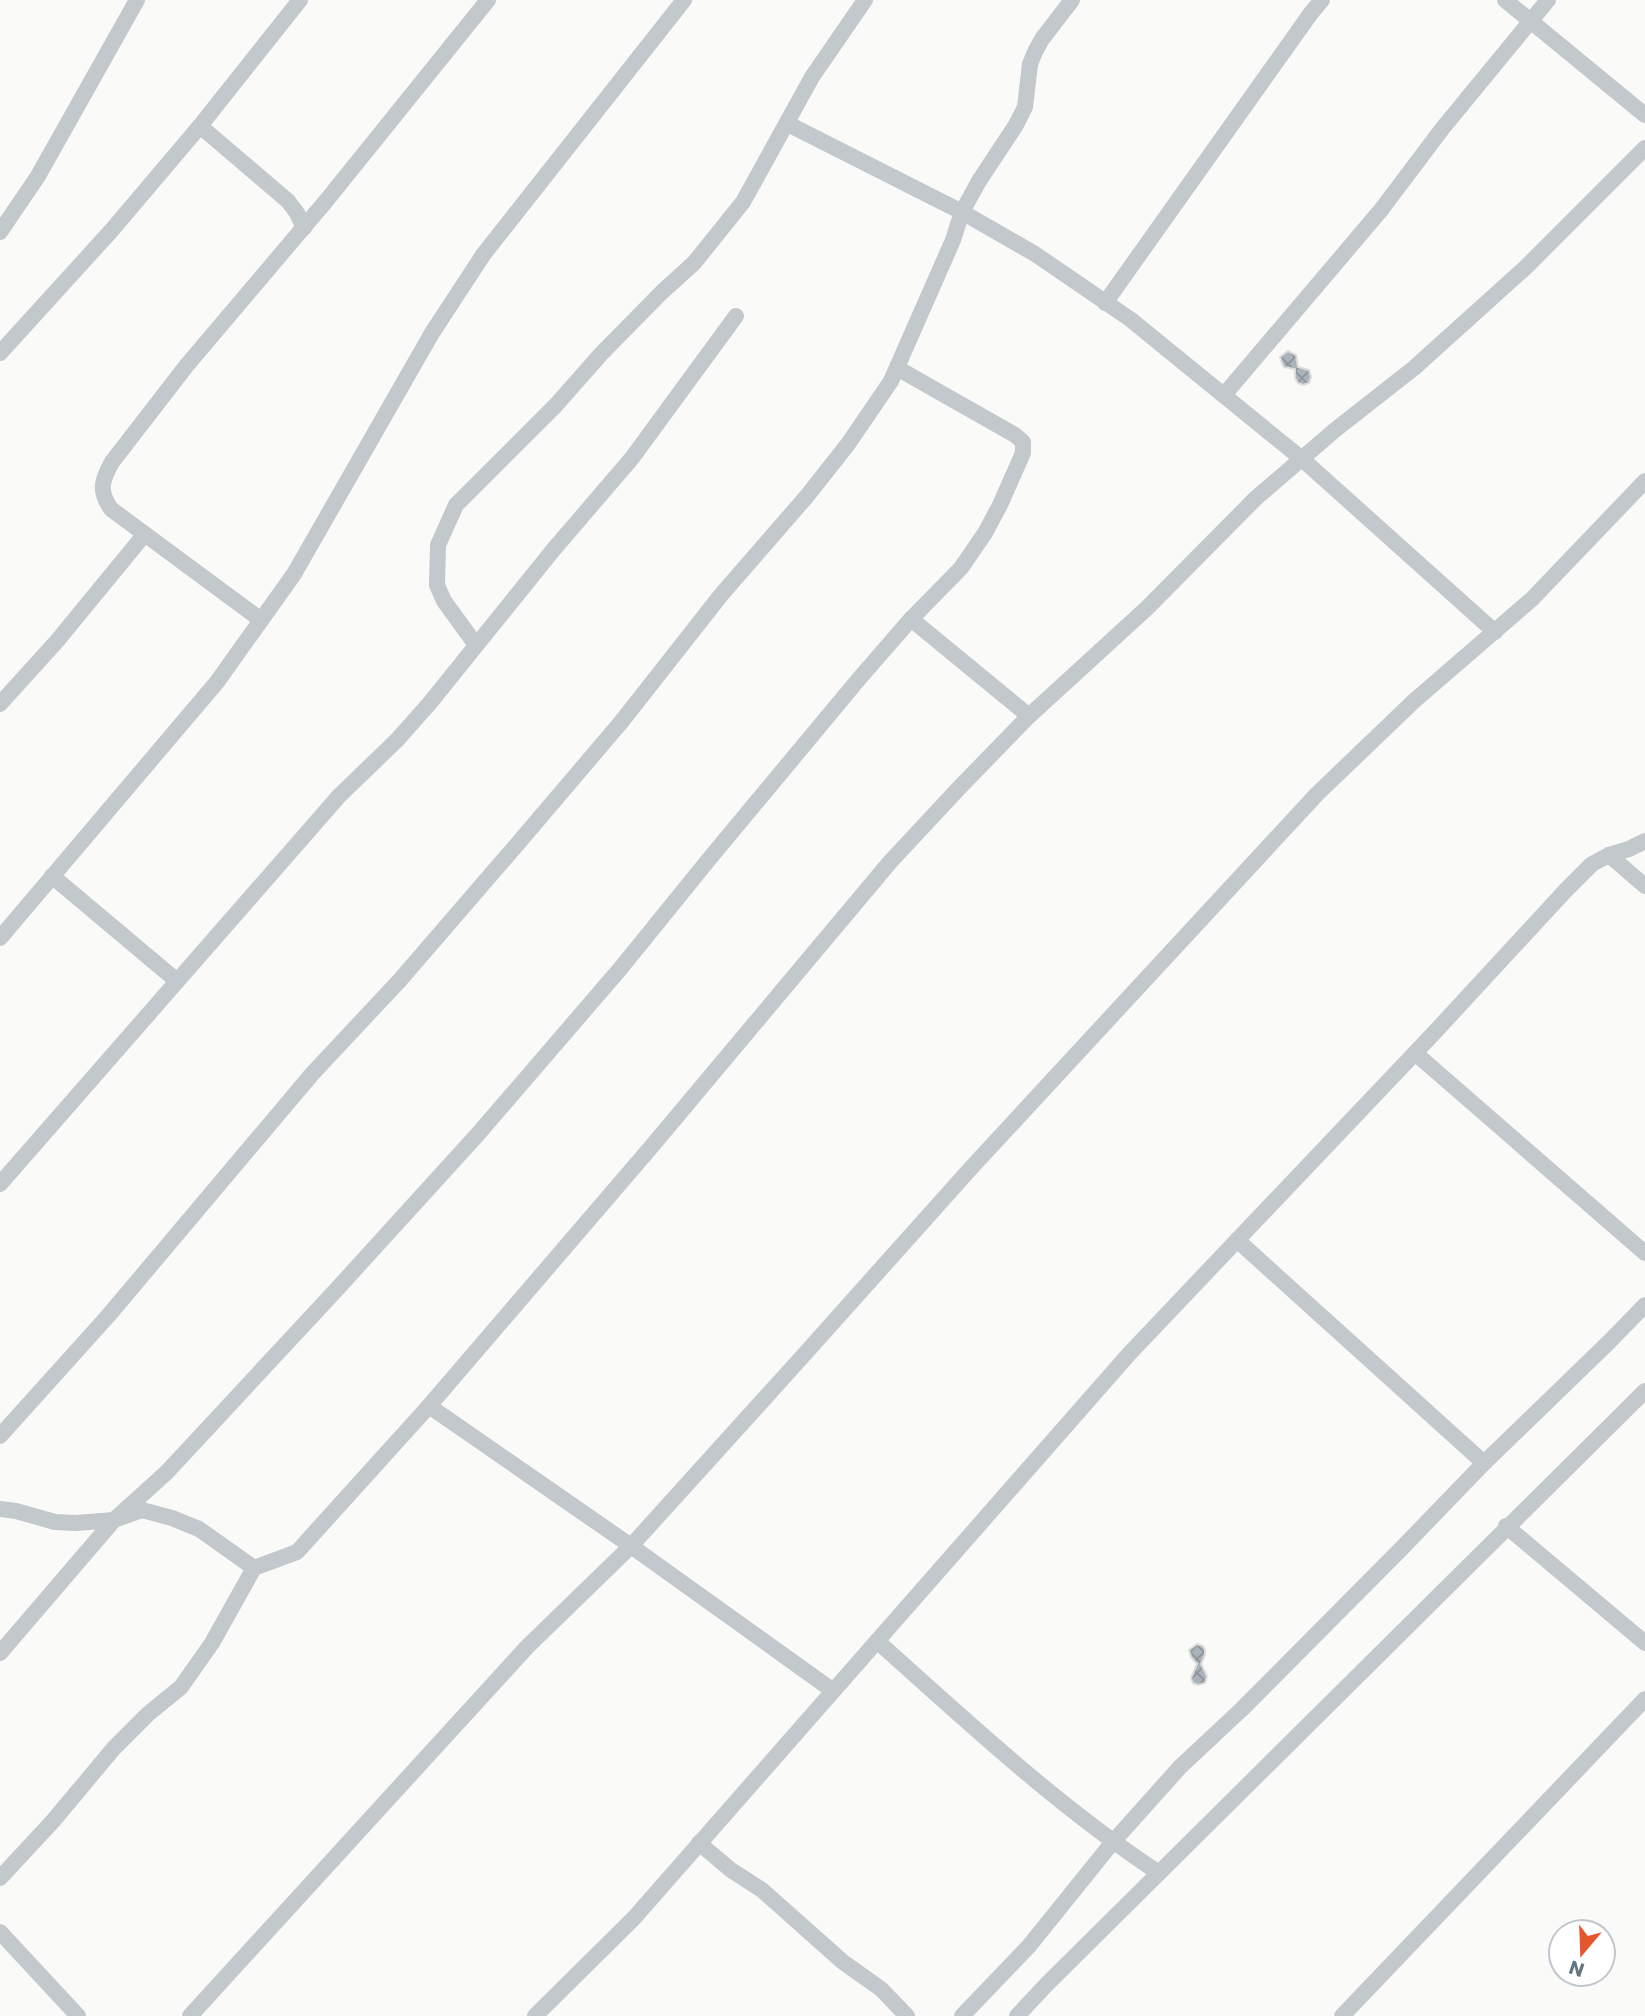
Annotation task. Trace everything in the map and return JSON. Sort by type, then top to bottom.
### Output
[{"type":"street","points":[[0,232],[38,176],[137,0]]},
{"type":"street","points":[[0,353],[111,231],[200,126],[300,0]]},
{"type":"street","points":[[261,620],[111,509],[102,489],[104,477],[112,462],[187,365],[303,228],[488,0]]},
{"type":"street","points":[[0,937],[217,682],[295,574],[432,333],[483,255],[684,0]]},
{"type":"street","points":[[476,645],[444,601],[437,585],[438,545],[456,505],[556,405],[662,292],[694,263],[743,202],[812,77],[865,0]]},
{"type":"street","points":[[0,1436],[108,1315],[312,1074],[400,980],[622,721],[721,595],[848,444],[885,392],[953,240],[962,212],[1025,107],[1030,64],[1035,52],[1072,0]]},
{"type":"street","points":[[1105,303],[1322,0]]},
{"type":"street","points":[[1505,0],[1645,115]]},
{"type":"street","points":[[1224,395],[1381,210],[1442,128],[1548,0]]},
{"type":"street","points":[[788,124],[962,212],[1035,254],[1130,319],[1301,459],[1495,632]]},
{"type":"street","points":[[200,126],[288,201],[298,213],[303,228]]},
{"type":"street","points":[[0,1878],[53,1821],[114,1748],[148,1714],[181,1687],[212,1643],[254,1568],[297,1552],[429,1406],[890,862],[1029,716],[1147,608],[1256,498],[1335,430],[1415,368],[1525,268],[1645,148]]},
{"type":"street","points":[[0,1184],[339,796],[397,740],[632,458],[736,316]]},
{"type":"street","points":[[0,1653],[114,1520],[167,1472],[478,1134],[620,969],[858,680],[911,619],[961,568],[1000,505],[1024,448],[1020,438],[897,368]]},
{"type":"street","points":[[190,2016],[527,1647],[631,1546],[971,1168],[1317,794],[1414,701],[1557,575],[1645,481]]},
{"type":"street","points":[[0,704],[57,641],[144,535]]},
{"type":"street","points":[[911,619],[1029,716]]},
{"type":"street","points":[[535,2016],[634,1918],[1129,1354],[1566,890],[1592,864],[1645,841]]},
{"type":"street","points":[[1609,855],[1645,886]]},
{"type":"street","points":[[51,876],[177,981]]},
{"type":"street","points":[[1415,1053],[1645,1253]]},
{"type":"street","points":[[1237,1240],[1484,1463]]},
{"type":"street","points":[[962,2016],[1029,1945],[1112,1843],[1181,1767],[1645,1305]]},
{"type":"street","points":[[1017,2016],[1645,1391]]},
{"type":"street","points":[[429,1406],[832,1690]]},
{"type":"street","points":[[0,1509],[55,1522],[76,1523],[114,1520],[142,1510],[199,1529],[254,1568]]},
{"type":"street","points":[[1507,1526],[1645,1643]]},
{"type":"street","points":[[877,1641],[1032,1778],[1112,1843],[1158,1873]]},
{"type":"street","points":[[1342,2016],[1645,1699]]},
{"type":"street","points":[[699,1843],[731,1870],[762,1890],[843,1962],[881,1989],[907,2016]]},
{"type":"street","points":[[0,1933],[78,2016]]},
{"type":"building","points":[[1288,351],[1296,355],[1298,367],[1309,370],[1309,383],[1298,383],[1295,369],[1284,367],[1280,357]]},
{"type":"building","points":[[1197,1644],[1205,1650],[1201,1664],[1207,1676],[1205,1683],[1198,1685],[1193,1683],[1191,1678],[1197,1664],[1189,1650]]}]
